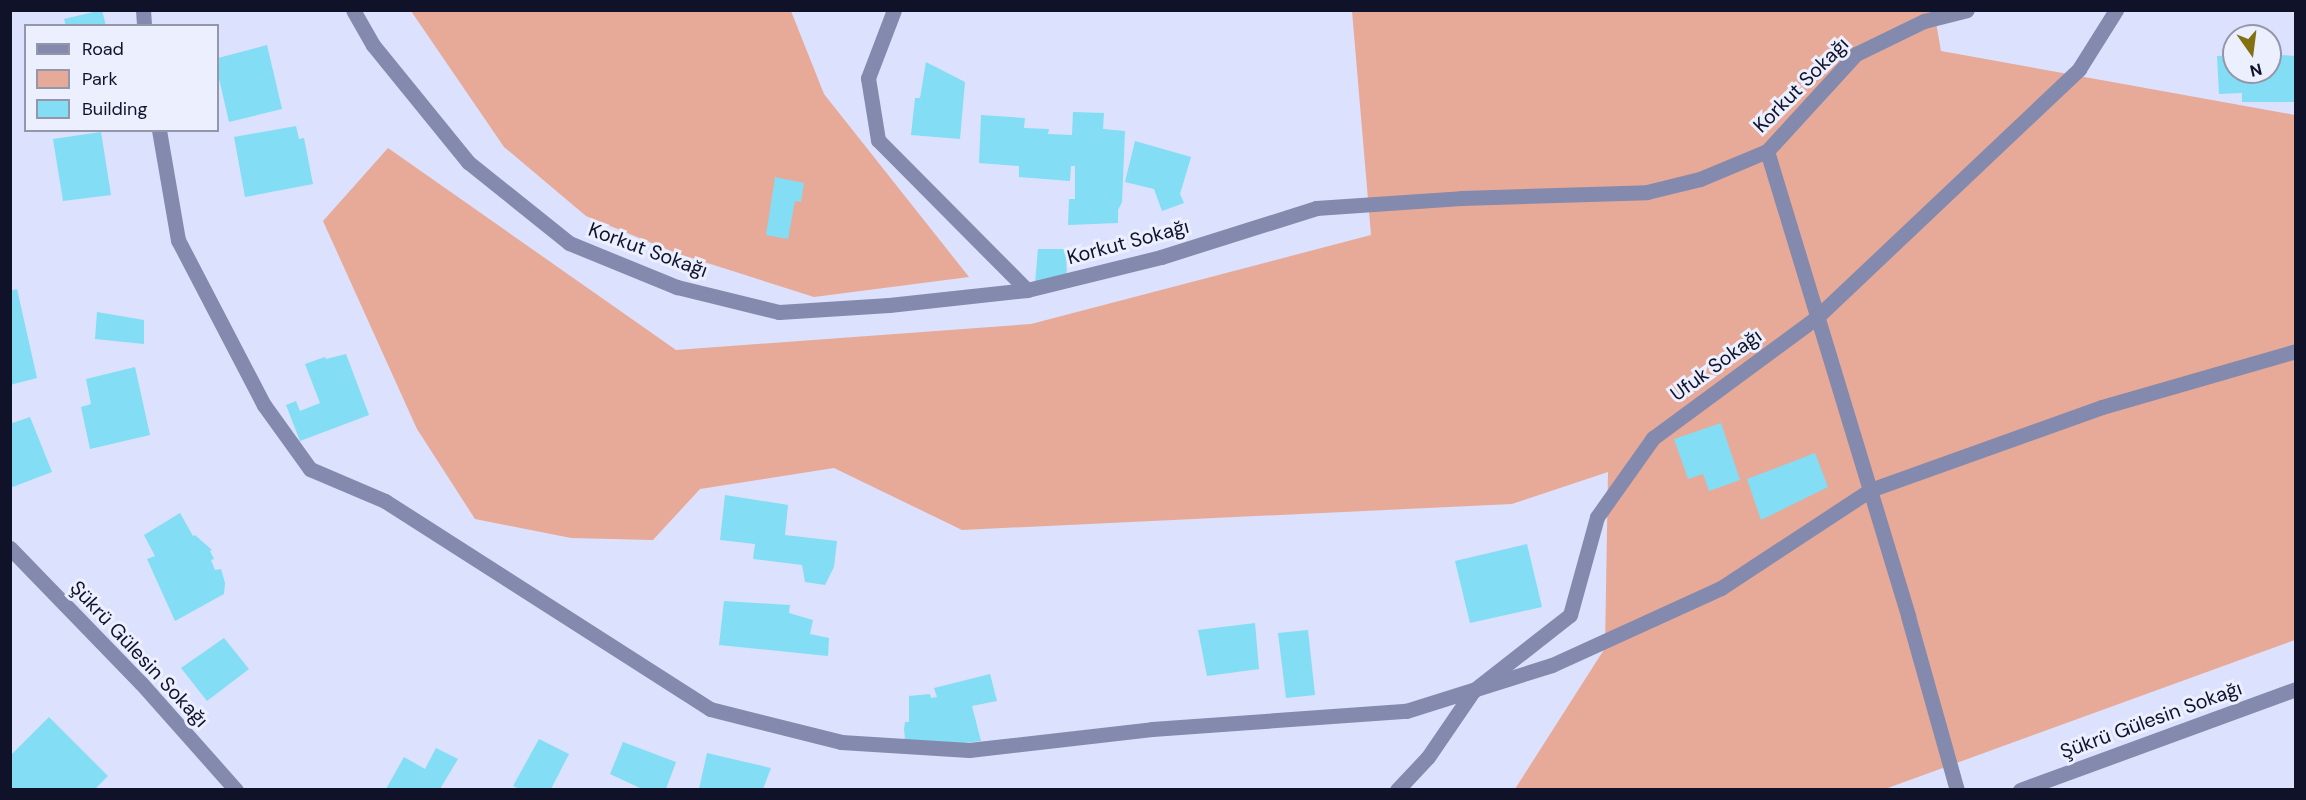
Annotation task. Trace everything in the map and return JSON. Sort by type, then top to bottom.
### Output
[{"type":"street","name":"Korkut Sokağı","points":[[353,10],[372,45],[468,162],[569,243],[676,287],[779,312],[889,305],[1028,290],[1161,257],[1316,208],[1461,198],[1647,192],[1700,179],[1767,151],[1856,54],[1924,21],[1967,10]]},
{"type":"street","points":[[894,10],[867,78],[878,140],[1028,290]]},
{"type":"street","name":"Ufuk Sokağı","points":[[1397,789],[1428,757],[1473,691],[1570,615],[1597,518],[1653,438],[1817,316],[2079,69],[2116,10]]},
{"type":"street","points":[[159,132],[178,240],[264,405],[310,469],[385,501],[710,709],[841,742],[969,750],[1152,729],[1406,711],[1552,665],[1721,588],[1870,490],[2102,406],[2295,351]]},
{"type":"street","points":[[1767,151],[1870,490],[1957,789]]},
{"type":"street","name":"Şükrü Gülesin Sokağı","points":[[10,548],[141,684],[236,789]]},
{"type":"street","name":"Şükrü Gülesin Sokağı","points":[[2020,789],[2295,689]]},
{"type":"green space","points":[[411,11],[791,11],[824,94],[969,277],[814,297],[676,253],[586,216],[504,147]]},
{"type":"green space","points":[[1352,11],[1934,11],[1941,51],[2295,115],[2295,640],[1885,789],[1515,789],[1605,648],[1608,472],[1512,504],[962,530],[834,468],[700,489],[653,540],[571,538],[475,519],[417,429],[323,221],[388,148],[676,350],[1031,324],[1371,235]]},
{"type":"building","points":[[102,10],[106,24],[65,24],[64,19]]},
{"type":"building","points":[[267,45],[282,109],[229,122],[219,78],[219,58]]},
{"type":"building","points":[[2282,55],[2295,56],[2295,102],[2242,102],[2242,93],[2219,94],[2217,56],[2222,56],[2222,84],[2282,84]]},
{"type":"building","points":[[926,62],[965,82],[960,139],[911,135],[915,98],[920,98]]},
{"type":"building","points":[[1073,112],[1104,113],[1103,129],[1125,131],[1122,202],[1118,210],[1118,223],[1068,225],[1069,199],[1075,199],[1075,166],[1071,166],[1070,181],[1019,177],[1019,166],[979,163],[981,115],[1025,118],[1024,128],[1049,129],[1048,134],[1072,135]]},
{"type":"building","points":[[296,126],[299,139],[304,138],[313,184],[245,197],[234,137]]},
{"type":"building","points":[[101,132],[111,195],[63,201],[53,139]]},
{"type":"building","points":[[1135,141],[1191,157],[1180,194],[1184,203],[1162,211],[1154,189],[1125,182]]},
{"type":"building","points":[[775,177],[804,183],[801,202],[795,201],[788,239],[766,235]]},
{"type":"building","points":[[1038,249],[1066,249],[1067,283],[1035,283]]},
{"type":"building","points":[[17,289],[37,378],[10,385],[10,291]]},
{"type":"building","points":[[97,312],[144,320],[144,344],[95,339]]},
{"type":"building","points":[[346,354],[369,415],[300,441],[286,405],[296,401],[300,411],[320,403],[305,364],[325,357],[326,359]]},
{"type":"building","points":[[135,367],[150,435],[90,449],[81,407],[91,404],[86,379]]},
{"type":"building","points":[[30,417],[52,472],[10,488],[10,424]]},
{"type":"building","points":[[1721,423],[1740,480],[1709,491],[1703,474],[1688,479],[1674,439]]},
{"type":"building","points":[[1815,453],[1828,487],[1761,520],[1747,479]]},
{"type":"building","points":[[725,495],[788,505],[785,535],[837,541],[834,567],[825,585],[805,582],[802,565],[753,559],[755,544],[720,540]]},
{"type":"building","points":[[180,513],[193,536],[195,535],[212,550],[210,551],[214,559],[211,560],[215,570],[221,569],[225,583],[224,594],[175,621],[147,559],[155,556],[144,535]]},
{"type":"building","points":[[1527,544],[1542,607],[1470,623],[1455,561]]},
{"type":"building","points":[[724,601],[790,605],[789,613],[813,620],[810,634],[829,638],[828,656],[719,645]]},
{"type":"building","points":[[1255,623],[1259,669],[1207,676],[1198,630]]},
{"type":"building","points":[[1308,630],[1315,695],[1286,698],[1278,633]]},
{"type":"building","points":[[224,638],[249,669],[207,701],[181,668]]},
{"type":"building","points":[[990,674],[997,701],[972,706],[981,741],[906,750],[904,729],[905,722],[909,722],[909,696],[930,694],[931,698],[937,697],[934,688]]},
{"type":"building","points":[[49,717],[108,776],[95,789],[10,789],[10,756]]},
{"type":"building","points":[[539,739],[569,754],[551,789],[520,789],[513,786]]},
{"type":"building","points":[[623,742],[676,762],[666,789],[642,789],[610,774]]},
{"type":"building","points":[[436,748],[458,759],[440,789],[386,789],[404,757],[425,769]]},
{"type":"building","points":[[707,753],[771,768],[763,789],[699,789]]}]
